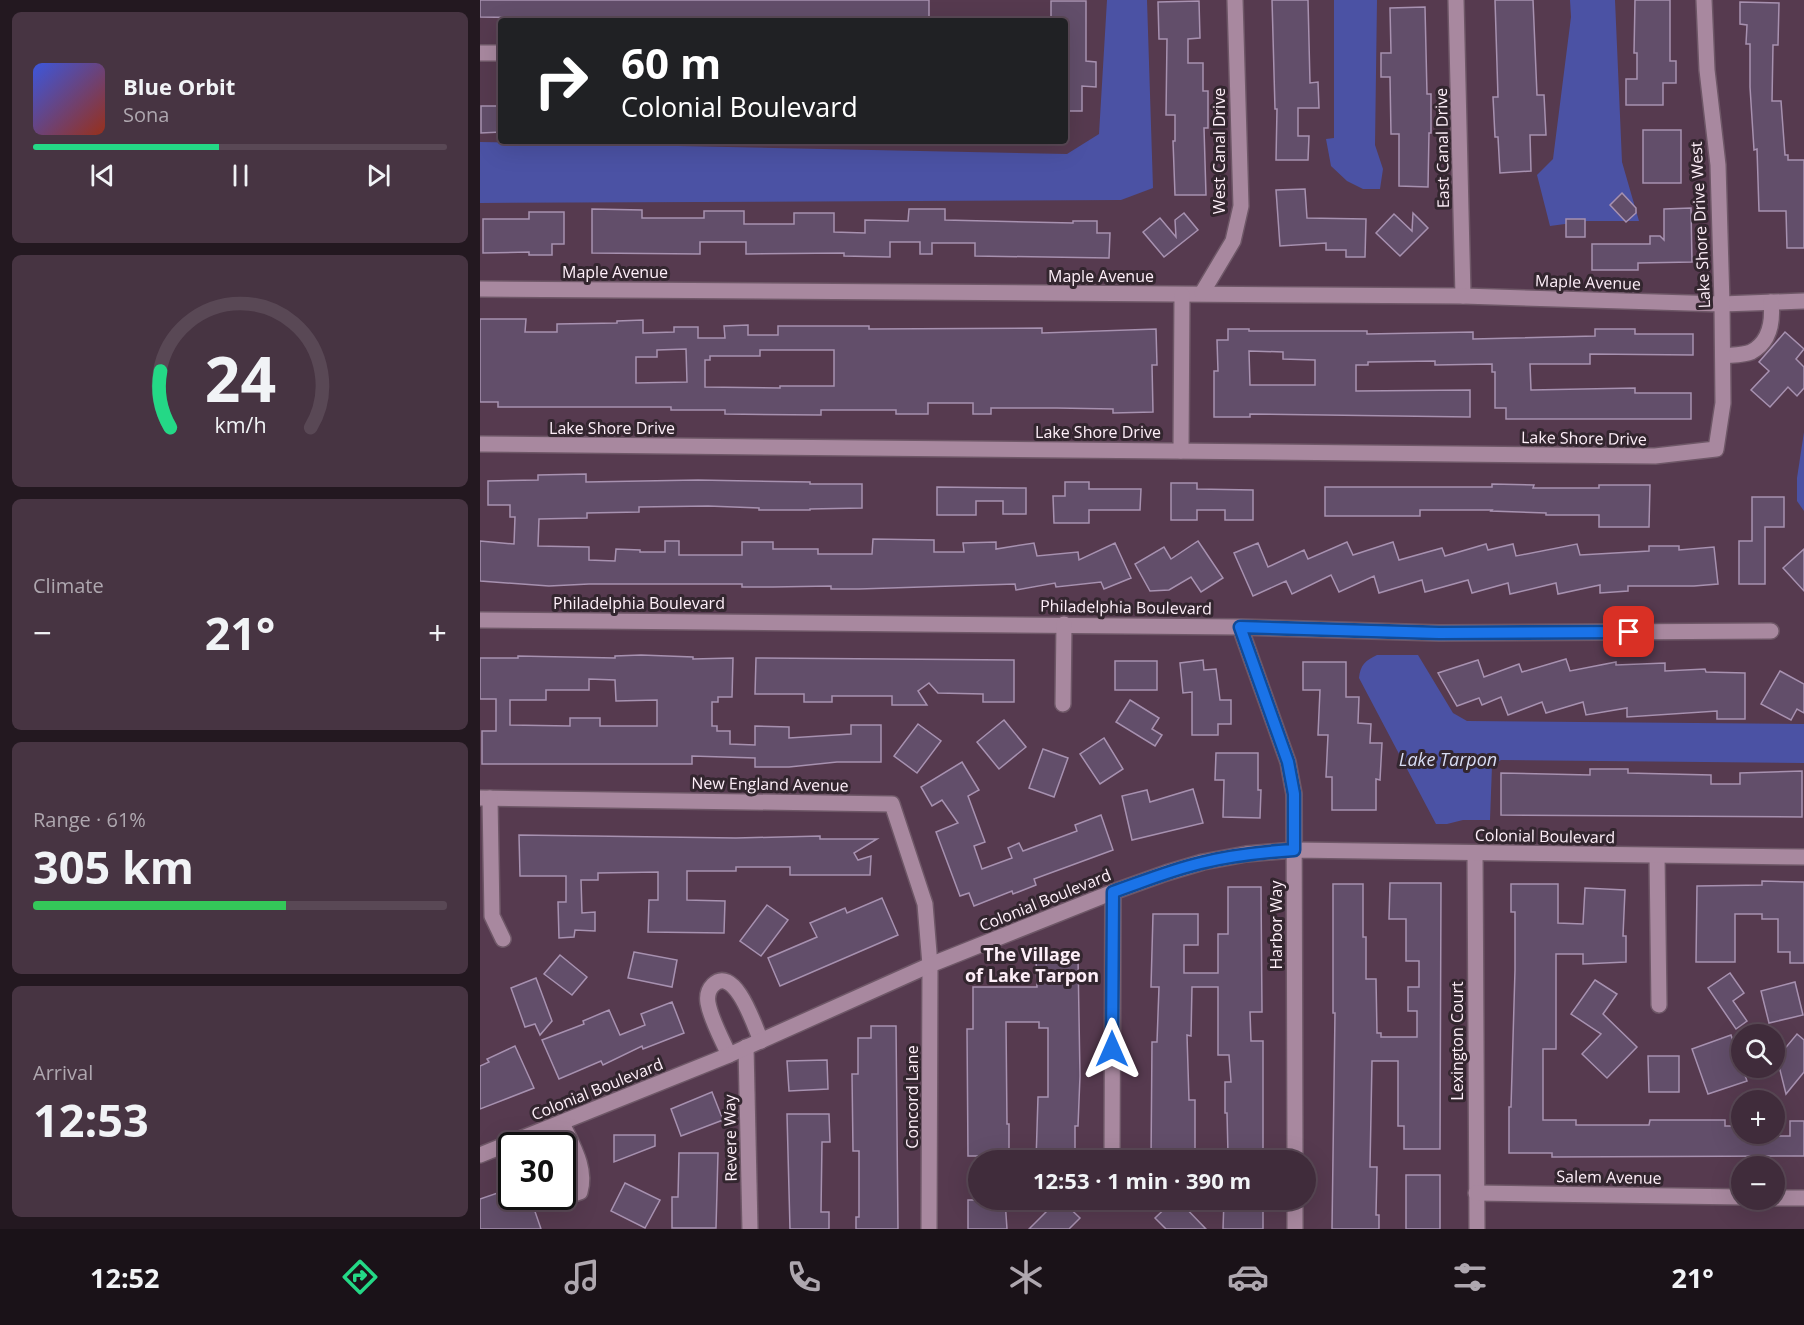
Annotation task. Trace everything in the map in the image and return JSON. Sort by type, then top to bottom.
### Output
[{"type":"street","name":"West Canal Drive","points":[[1202,293],[1233,241],[1241,206],[1235,0]]},
{"type":"street","name":"East Canal Drive","points":[[1456,0],[1463,296]]},
{"type":"street","name":"Lake Shore Drive West","points":[[1704,0],[1707,70],[1718,165],[1722,304],[1723,403],[1716,449]]},
{"type":"street","points":[[480,53],[498,53]]},
{"type":"street","name":"Maple Avenue","points":[[480,289],[1463,296],[1722,304],[1804,300]]},
{"type":"street","points":[[1181,450],[1182,295]]},
{"type":"street","points":[[1723,356],[1751,352],[1760,344],[1770,332],[1773,314],[1771,302]]},
{"type":"street","name":"Lake Shore Drive","points":[[480,444],[1655,456],[1716,449]]},
{"type":"street","name":"Philadelphia Boulevard","points":[[480,620],[1064,624],[1439,633],[1771,632]]},
{"type":"street","points":[[1063,704],[1064,624]]},
{"type":"street","name":"Harbor Way","points":[[1240,627],[1288,762],[1294,794],[1295,1150]]},
{"type":"street","points":[[485,798],[492,916],[503,939]]},
{"type":"street","name":"New England Avenue","points":[[485,798],[892,804],[925,904],[930,965]]},
{"type":"street","name":"Colonial Boulevard","points":[[548,1132],[562,1123],[729,1055],[930,965],[1113,892],[1203,862],[1246,854],[1294,850],[1804,857]]},
{"type":"street","name":"Lexington Court","points":[[1475,853],[1477,1229]]},
{"type":"street","points":[[1658,856],[1659,1005]]},
{"type":"street","points":[[1112,1150],[1113,892]]},
{"type":"street","name":"Concord Lane","points":[[929,1229],[930,965]]},
{"type":"street","points":[[729,1055],[708,1004],[707,994],[718,982],[726,981],[740,994],[761,1041]]},
{"type":"street","name":"Revere Way","points":[[746,1047],[750,1229]]},
{"type":"street","points":[[562,1123],[566,1132]]},
{"type":"street","name":"Colonial Boulevard","points":[[480,1155],[498,1150]]},
{"type":"street","points":[[576,1155],[582,1169],[583,1181],[580,1192],[576,1193]]},
{"type":"street","name":"Salem Avenue","points":[[1476,1193],[1731,1197]]},
{"type":"street","points":[[1785,1198],[1804,1198]]},
{"type":"street","points":[[1295,1210],[1295,1229]]},
{"type":"water","points":[[1107,0],[1147,0],[1153,188],[1121,200],[480,203],[480,142],[1067,154],[1099,134]]},
{"type":"water","points":[[1334,0],[1377,0],[1375,145],[1383,169],[1380,189],[1363,189],[1347,181],[1331,166],[1326,139],[1334,138]]},
{"type":"water","points":[[1570,0],[1615,0],[1622,162],[1639,221],[1587,221],[1550,226],[1537,175],[1553,159],[1571,17]]},
{"type":"water","points":[[1804,432],[1804,511],[1797,501],[1797,478]]},
{"type":"water","name":"Lake Tarpon","points":[[1377,655],[1418,655],[1453,713],[1467,721],[1804,724],[1804,763],[1501,760],[1492,766],[1490,820],[1463,820],[1436,824],[1359,678],[1364,664]]},
{"type":"building","points":[[480,0],[929,0],[929,18],[480,17]]},
{"type":"building","points":[[1272,0],[1308,0],[1310,83],[1318,82],[1319,108],[1298,108],[1298,136],[1309,136],[1308,160],[1276,160],[1277,109],[1275,109]]},
{"type":"building","points":[[1495,0],[1533,0],[1537,95],[1544,95],[1546,135],[1530,135],[1531,171],[1500,173],[1493,97],[1498,97]]},
{"type":"building","points":[[1635,0],[1670,0],[1670,61],[1676,61],[1676,83],[1663,83],[1663,105],[1626,105],[1626,79],[1637,79],[1637,53],[1634,53]]},
{"type":"building","points":[[1051,1],[1086,1],[1086,61],[1096,62],[1096,87],[1082,86],[1082,111],[1068,111],[1068,18],[1051,18]]},
{"type":"building","points":[[1199,1],[1200,38],[1188,39],[1188,63],[1203,63],[1203,91],[1208,91],[1208,128],[1204,128],[1206,195],[1175,195],[1173,141],[1175,141],[1175,115],[1166,115],[1167,39],[1159,39],[1158,2]]},
{"type":"building","points":[[1740,2],[1779,3],[1778,45],[1773,45],[1772,101],[1781,101],[1785,155],[1788,155],[1788,160],[1804,160],[1804,248],[1787,248],[1786,211],[1759,211],[1757,149],[1754,150],[1750,87],[1750,44],[1746,44],[1747,25],[1740,24]]},
{"type":"building","points":[[1425,7],[1427,94],[1431,94],[1428,187],[1399,186],[1399,134],[1391,134],[1390,77],[1381,77],[1381,53],[1391,53],[1390,8]]},
{"type":"building","points":[[481,106],[498,106],[498,132],[481,133]]},
{"type":"building","points":[[1643,130],[1681,130],[1681,183],[1643,183]]},
{"type":"building","points":[[1305,189],[1307,218],[1366,219],[1365,257],[1346,257],[1346,250],[1326,250],[1326,243],[1280,246],[1276,190]]},
{"type":"building","points":[[1622,193],[1636,208],[1636,213],[1626,222],[1610,205]]},
{"type":"building","points":[[1691,208],[1692,262],[1638,263],[1638,270],[1592,270],[1592,244],[1650,244],[1650,236],[1660,236],[1664,240],[1664,209]]},
{"type":"building","points":[[592,209],[642,210],[642,218],[704,218],[704,211],[744,211],[744,224],[794,224],[794,213],[834,213],[834,232],[865,233],[865,220],[908,221],[909,209],[945,209],[945,220],[1073,223],[1073,221],[1097,221],[1097,233],[1110,233],[1109,258],[975,256],[975,243],[932,243],[932,254],[920,254],[920,242],[890,242],[890,257],[844,256],[844,253],[746,254],[746,242],[700,242],[700,254],[592,253]]},
{"type":"building","points":[[529,212],[564,212],[564,244],[552,244],[552,255],[529,255],[529,252],[483,253],[483,219],[529,219]]},
{"type":"building","points":[[1184,213],[1198,230],[1164,257],[1143,232],[1160,218],[1176,237],[1175,220]]},
{"type":"building","points":[[1413,213],[1428,228],[1400,256],[1376,233],[1394,214],[1412,231]]},
{"type":"building","points":[[1566,219],[1585,219],[1585,237],[1566,237]]},
{"type":"building","points":[[480,319],[526,319],[525,332],[557,332],[557,324],[643,320],[643,333],[674,332],[674,327],[698,327],[698,338],[725,338],[724,326],[748,325],[748,335],[778,335],[778,326],[869,326],[869,329],[1042,328],[1042,333],[1156,329],[1157,365],[1152,365],[1153,412],[1113,413],[1113,409],[991,408],[991,414],[973,414],[973,403],[928,403],[928,414],[896,414],[896,410],[821,410],[821,415],[725,414],[725,410],[671,410],[671,407],[498,407],[498,402],[480,402]],"holes":[[[686,349],[687,382],[636,383],[636,357],[657,357],[657,350]],[[760,350],[834,350],[834,386],[705,387],[705,360],[710,360],[710,356],[760,356]]]},
{"type":"building","points":[[1228,329],[1367,331],[1367,334],[1473,332],[1473,339],[1595,336],[1595,329],[1635,329],[1635,334],[1693,334],[1693,355],[1590,354],[1590,364],[1530,364],[1531,390],[1635,388],[1635,393],[1691,393],[1691,419],[1506,419],[1506,408],[1495,408],[1495,372],[1492,372],[1492,364],[1435,365],[1435,361],[1368,362],[1368,365],[1356,365],[1356,391],[1470,390],[1470,417],[1250,414],[1250,417],[1214,417],[1214,371],[1218,371],[1217,340],[1228,340]],"holes":[[[1249,351],[1283,352],[1283,359],[1315,360],[1315,385],[1250,385]]]},
{"type":"building","points":[[1785,332],[1804,349],[1796,359],[1804,367],[1804,388],[1797,396],[1788,387],[1770,407],[1751,390],[1769,371],[1759,362]]},
{"type":"building","points":[[586,474],[586,482],[698,480],[862,484],[862,508],[759,510],[759,508],[708,506],[639,507],[639,512],[587,513],[587,518],[539,519],[538,546],[589,547],[589,560],[615,561],[616,549],[665,552],[665,541],[679,541],[679,555],[742,555],[742,542],[773,542],[773,549],[818,549],[818,554],[872,554],[873,539],[934,540],[934,552],[964,552],[963,543],[996,542],[996,549],[1034,543],[1037,556],[1078,552],[1079,560],[1115,543],[1131,578],[1104,589],[1101,582],[1056,587],[1055,583],[1016,590],[1015,584],[831,589],[831,586],[742,587],[742,584],[549,586],[480,581],[480,541],[514,544],[515,517],[510,517],[510,505],[488,505],[488,481],[538,480],[538,475]]},
{"type":"building","points":[[1065,482],[1089,482],[1089,489],[1141,489],[1140,510],[1089,510],[1089,523],[1054,523],[1053,496],[1065,496]]},
{"type":"building","points":[[1171,483],[1197,483],[1197,489],[1253,490],[1253,520],[1225,520],[1225,510],[1197,510],[1197,520],[1171,520]]},
{"type":"building","points":[[1492,484],[1534,485],[1533,488],[1650,485],[1649,527],[1599,527],[1599,515],[1546,515],[1546,513],[1492,510],[1420,510],[1420,516],[1325,516],[1325,487],[1492,487]]},
{"type":"building","points":[[937,487],[1026,488],[1026,514],[1003,514],[1003,501],[976,501],[976,515],[937,515]]},
{"type":"building","points":[[1752,497],[1784,497],[1784,527],[1765,527],[1765,584],[1739,584],[1739,541],[1752,541]]},
{"type":"building","points":[[1198,541],[1223,578],[1201,592],[1191,577],[1169,590],[1150,591],[1135,564],[1164,547],[1171,559]]},
{"type":"building","points":[[1347,542],[1353,555],[1393,542],[1399,560],[1442,548],[1445,556],[1486,544],[1488,550],[1513,544],[1516,556],[1577,544],[1580,555],[1649,551],[1649,546],[1679,546],[1679,550],[1714,547],[1718,584],[1628,586],[1628,591],[1600,593],[1600,585],[1558,594],[1556,583],[1510,594],[1508,583],[1472,593],[1468,580],[1425,592],[1422,580],[1379,593],[1374,576],[1339,592],[1331,575],[1292,594],[1286,581],[1253,596],[1234,553],[1258,543],[1268,567],[1304,550],[1308,559]]},
{"type":"building","points":[[1804,549],[1804,591],[1783,568]]},
{"type":"building","points":[[518,656],[615,658],[615,656],[733,658],[732,697],[718,697],[718,702],[712,702],[712,726],[717,726],[717,731],[730,731],[730,744],[755,745],[755,726],[789,727],[789,738],[851,734],[851,725],[881,725],[881,762],[755,767],[755,758],[692,756],[692,764],[482,764],[482,731],[496,731],[496,699],[480,699],[480,658],[518,658]],"holes":[[[589,679],[615,680],[616,701],[657,700],[657,726],[600,726],[600,718],[570,718],[570,726],[510,725],[510,700],[546,700],[546,690],[589,690]]]},
{"type":"building","points":[[756,658],[1014,660],[1014,702],[983,702],[983,694],[938,693],[929,683],[918,691],[927,705],[892,705],[892,696],[832,696],[832,702],[804,702],[804,694],[755,694]]},
{"type":"building","points":[[1566,659],[1570,671],[1616,662],[1616,665],[1665,663],[1665,671],[1705,669],[1706,672],[1745,673],[1745,719],[1717,719],[1717,711],[1627,717],[1627,708],[1586,715],[1583,702],[1546,713],[1542,702],[1508,715],[1501,697],[1482,705],[1479,698],[1457,706],[1438,673],[1478,660],[1484,677],[1519,664],[1522,672]]},
{"type":"building","points":[[1203,660],[1204,670],[1216,669],[1220,700],[1231,700],[1231,724],[1218,724],[1218,735],[1192,735],[1192,692],[1183,693],[1180,663]]},
{"type":"building","points":[[1115,661],[1157,661],[1157,690],[1115,690]]},
{"type":"building","points":[[1303,662],[1346,662],[1346,697],[1359,697],[1358,723],[1371,724],[1370,743],[1382,743],[1380,780],[1376,779],[1376,810],[1332,810],[1332,777],[1326,777],[1328,735],[1318,735],[1320,690],[1303,690]]},
{"type":"building","points":[[1780,671],[1804,684],[1804,713],[1797,709],[1791,720],[1761,704]]},
{"type":"building","points":[[1130,700],[1159,718],[1152,729],[1162,735],[1155,746],[1116,722]]},
{"type":"building","points":[[1004,720],[1026,747],[999,769],[977,742]]},
{"type":"building","points":[[918,724],[941,741],[917,773],[894,756]]},
{"type":"building","points":[[1104,738],[1123,769],[1100,784],[1080,754]]},
{"type":"building","points":[[1043,749],[1068,758],[1054,797],[1029,788]]},
{"type":"building","points":[[1216,753],[1258,753],[1258,790],[1261,790],[1260,818],[1223,817],[1224,780],[1215,780]]},
{"type":"building","points":[[962,762],[979,790],[968,796],[985,842],[974,846],[982,869],[1012,858],[1008,848],[1019,843],[1023,851],[1077,831],[1075,825],[1101,815],[1113,850],[1034,879],[1036,885],[1013,894],[1012,891],[974,906],[969,893],[960,896],[936,832],[958,823],[942,800],[932,806],[921,787]]},
{"type":"building","points":[[1590,769],[1628,769],[1628,773],[1711,775],[1711,784],[1740,784],[1740,773],[1802,771],[1802,817],[1501,815],[1501,773],[1590,775]]},
{"type":"building","points":[[1193,789],[1203,823],[1132,840],[1122,796],[1147,790],[1150,802]]},
{"type":"building","points":[[519,835],[736,838],[820,836],[820,839],[877,839],[854,853],[858,860],[871,856],[870,875],[790,875],[790,867],[736,867],[736,871],[687,871],[687,900],[725,901],[724,933],[648,932],[649,900],[658,900],[658,872],[598,873],[598,880],[581,880],[582,913],[595,912],[595,931],[575,930],[574,937],[559,938],[558,902],[566,902],[566,876],[520,876]]},
{"type":"building","points":[[1762,881],[1804,882],[1804,963],[1790,963],[1790,952],[1778,952],[1778,919],[1762,919],[1762,914],[1735,914],[1735,962],[1696,962],[1697,886],[1762,885]]},
{"type":"building","points":[[1390,883],[1441,883],[1440,1149],[1404,1149],[1404,1126],[1398,1126],[1398,1061],[1372,1061],[1370,1167],[1377,1167],[1376,1215],[1379,1215],[1379,1229],[1332,1229],[1335,1013],[1333,1013],[1333,884],[1363,884],[1366,979],[1376,979],[1377,1033],[1381,1033],[1381,1037],[1417,1037],[1417,1011],[1408,1011],[1408,987],[1419,987],[1419,961],[1406,961],[1406,919],[1389,919]]},
{"type":"building","points":[[1511,884],[1558,884],[1558,923],[1583,924],[1585,888],[1625,890],[1623,936],[1626,936],[1626,962],[1583,964],[1583,954],[1556,954],[1556,1049],[1543,1049],[1543,1120],[1576,1120],[1576,1125],[1649,1125],[1650,1120],[1725,1120],[1725,1126],[1731,1126],[1731,1144],[1785,1144],[1785,1136],[1790,1136],[1790,1121],[1804,1121],[1804,1156],[1552,1157],[1552,1153],[1509,1153],[1515,970],[1515,912],[1511,912]]},
{"type":"building","points":[[1228,887],[1261,887],[1262,1012],[1250,1012],[1251,1041],[1263,1041],[1263,1150],[1228,1150],[1225,1082],[1231,1082],[1229,1055],[1218,1055],[1218,987],[1192,987],[1191,1036],[1187,1035],[1189,1100],[1195,1100],[1195,1150],[1151,1150],[1152,1042],[1157,1042],[1159,987],[1151,987],[1153,914],[1198,914],[1198,945],[1184,945],[1184,973],[1218,973],[1218,934],[1228,934]]},
{"type":"building","points":[[882,898],[898,935],[780,986],[768,958],[817,937],[810,923],[845,908],[847,913]]},
{"type":"building","points":[[767,905],[788,920],[761,956],[740,941]]},
{"type":"building","points":[[634,952],[677,960],[672,987],[628,978]]},
{"type":"building","points":[[560,955],[587,977],[572,995],[544,974]]},
{"type":"building","points":[[1078,957],[1080,1076],[1075,1150],[1036,1150],[1038,1097],[1048,1097],[1048,1028],[1039,1028],[1039,1022],[1006,1022],[1009,1150],[968,1150],[968,1156],[967,1029],[973,1029],[973,987],[1037,987],[1036,959]]},
{"type":"building","points":[[1730,973],[1744,993],[1733,1001],[1747,1021],[1743,1024],[1733,1024],[1708,988]]},
{"type":"building","points":[[536,978],[552,1021],[540,1035],[535,1024],[525,1027],[511,988]]},
{"type":"building","points":[[1595,980],[1617,994],[1603,1014],[1637,1047],[1607,1078],[1582,1054],[1601,1034],[1571,1014]]},
{"type":"building","points":[[1795,982],[1803,1015],[1769,1023],[1761,991]]},
{"type":"building","points":[[672,1002],[684,1033],[643,1049],[642,1046],[603,1065],[601,1061],[559,1079],[542,1040],[584,1024],[583,1021],[609,1010],[620,1035],[645,1025],[641,1014]]},
{"type":"building","points":[[871,1026],[896,1026],[898,1229],[856,1229],[856,1217],[859,1217],[859,1151],[853,1151],[852,1074],[858,1074],[858,1038],[871,1038]]},
{"type":"building","points":[[1797,1034],[1804,1040],[1804,1072],[1786,1094],[1782,1078],[1785,1078],[1785,1048]]},
{"type":"building","points":[[1731,1035],[1731,1078],[1746,1078],[1747,1081],[1708,1094],[1692,1049]]},
{"type":"building","points":[[515,1046],[534,1088],[480,1109],[480,1066],[489,1062],[487,1059]]},
{"type":"building","points":[[1648,1056],[1679,1056],[1679,1092],[1649,1092]]},
{"type":"building","points":[[827,1060],[828,1089],[789,1091],[787,1061]]},
{"type":"building","points":[[712,1092],[723,1120],[681,1136],[671,1109]]},
{"type":"building","points":[[787,1114],[829,1114],[830,1142],[822,1142],[821,1212],[829,1212],[829,1229],[790,1229]]},
{"type":"building","points":[[614,1135],[655,1135],[655,1146],[614,1162]]},
{"type":"building","points":[[679,1153],[718,1153],[716,1228],[672,1228],[672,1197],[678,1197]]},
{"type":"building","points":[[1406,1175],[1440,1175],[1440,1229],[1406,1229]]},
{"type":"building","points":[[625,1183],[660,1200],[645,1228],[611,1211]]},
{"type":"building","points":[[498,1193],[498,1210],[534,1210],[541,1229],[480,1229],[480,1199]]},
{"type":"building","points":[[968,1210],[1006,1210],[1007,1229],[968,1229]]},
{"type":"building","points":[[1048,1210],[1072,1210],[1080,1218],[1069,1229],[1029,1229]]},
{"type":"building","points":[[1163,1210],[1188,1210],[1206,1229],[1166,1229],[1155,1218]]},
{"type":"building","points":[[1224,1210],[1263,1210],[1263,1229],[1223,1229]]},
{"type":"district","name":"The Village of Lake Tarpon","points":[[1032,964]]},
{"type":"route","points":[[1112,1049],[1113,892],[1203,862],[1246,854],[1294,850],[1294,794],[1288,762],[1240,627],[1439,633],[1629,632]]}]
